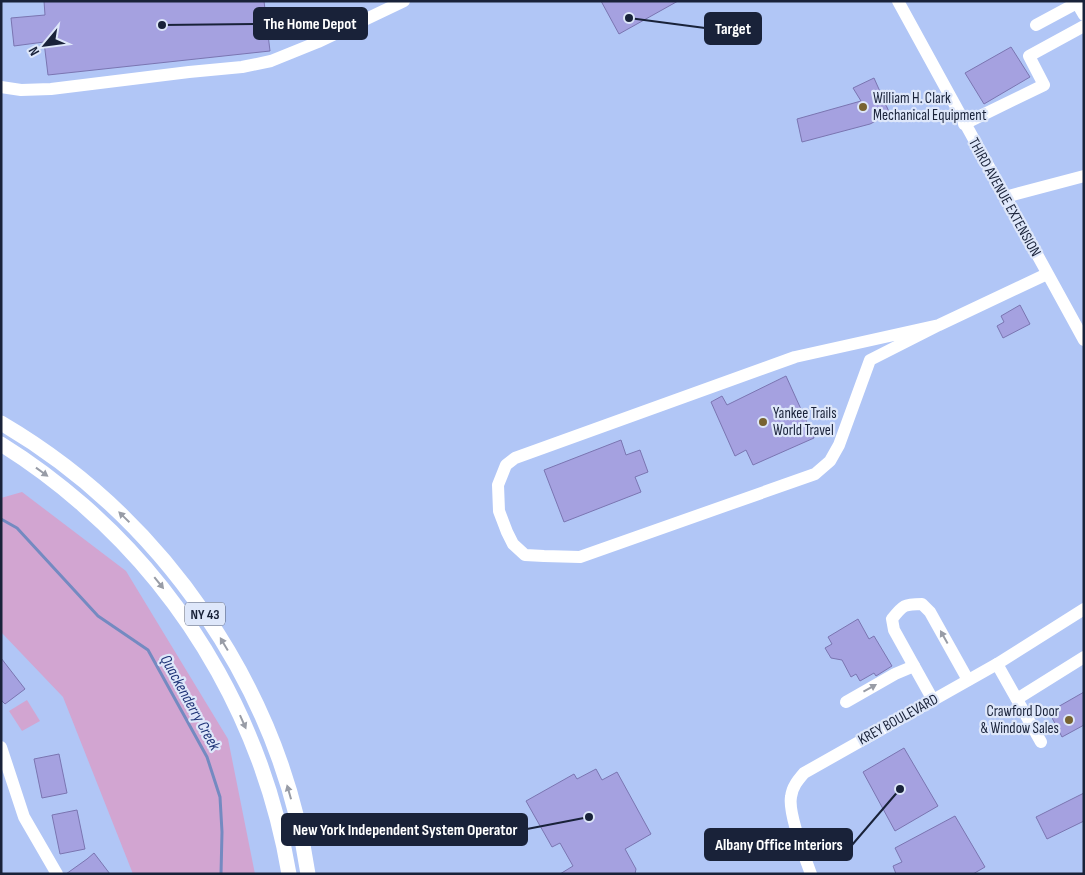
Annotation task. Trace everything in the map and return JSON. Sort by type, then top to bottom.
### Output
[{"type":"main road","name":"NY 43","points":[[1,423],[21,434],[52,456],[110,504],[162,558],[185,585],[207,616],[244,679],[274,747],[297,820],[308,874]]},
{"type":"main road","name":"NY 43","points":[[1,444],[70,493],[98,518],[148,570],[170,596],[192,627],[228,688],[257,754],[279,825],[289,874]]},
{"type":"street","points":[[1,87],[21,90],[50,89],[179,73],[242,68],[271,61],[310,45],[404,1]]},
{"type":"street","name":"THIRD AVENUE EXTENSION","points":[[898,1],[1084,340]]},
{"type":"street","points":[[1036,25],[1077,3],[1084,15]]},
{"type":"street","points":[[964,124],[1044,85],[1029,56],[1084,26]]},
{"type":"street","points":[[1004,196],[1084,176]]},
{"type":"street","points":[[939,325],[795,357],[516,458],[506,466],[498,485],[499,511],[507,532],[514,544],[526,554],[580,557],[814,474],[830,461],[839,445],[870,360],[1047,274]]},
{"type":"street","points":[[933,700],[894,630],[892,618],[901,608],[908,604],[922,604],[930,612],[968,680]]},
{"type":"street","name":"KREY BOULEVARD","points":[[811,874],[802,849],[790,798],[798,780],[804,773],[997,664],[1084,609]]},
{"type":"street","points":[[1017,699],[1084,657]]},
{"type":"street","points":[[997,664],[1041,742]]},
{"type":"street","points":[[846,702],[895,674],[914,666]]},
{"type":"street","points":[[1,747],[24,817],[58,874]]},
{"type":"shaded area","points":[[22,492],[126,571],[228,739],[255,874],[133,874],[63,697],[1,632],[1,498]]},
{"type":"shaded area","points":[[27,700],[40,721],[22,731],[9,711]]},
{"type":"building","points":[[44,1],[264,1],[270,51],[48,75],[44,42],[14,46],[11,18],[45,15]]},
{"type":"building","points":[[601,1],[678,1],[619,34]]},
{"type":"building","points":[[1011,47],[1030,77],[984,104],[965,73]]},
{"type":"building","name":"William H. Clark Mechanical Equipment","points":[[874,78],[890,114],[870,124],[802,142],[797,119],[861,101],[853,88]]},
{"type":"building","points":[[1020,305],[1030,324],[1003,338],[997,326],[1004,322],[1001,316]]},
{"type":"building","name":"Yankee Trails World Travel","points":[[786,376],[814,438],[753,465],[746,450],[735,456],[711,402],[722,396],[727,405]]},
{"type":"building","points":[[621,440],[626,455],[640,450],[648,472],[635,477],[641,492],[564,522],[544,470]]},
{"type":"building","points":[[858,619],[869,639],[874,636],[892,666],[876,676],[874,673],[860,681],[856,674],[851,677],[842,660],[831,658],[825,648],[832,644],[828,637]]},
{"type":"building","points":[[1,658],[25,689],[5,704],[1,700]]},
{"type":"building","name":"Crawford Door & Window Sales","points":[[1084,692],[1084,725],[1062,737],[1049,712]]},
{"type":"building","points":[[904,748],[938,806],[895,831],[863,772]]},
{"type":"building","points":[[59,754],[67,793],[42,798],[34,759]]},
{"type":"building","points":[[596,769],[602,780],[617,772],[651,834],[625,849],[636,869],[635,874],[560,874],[573,866],[560,843],[552,847],[526,801],[574,774],[577,779]]},
{"type":"building","points":[[1084,793],[1084,821],[1047,839],[1036,817]]},
{"type":"building","points":[[77,810],[85,849],[60,854],[52,815]]},
{"type":"building","points":[[955,816],[985,867],[973,874],[896,874],[893,866],[902,862],[895,848]]},
{"type":"building","points":[[94,853],[110,874],[66,874],[87,859]]},
{"type":"waterway","name":"Quackenderry Creek","points":[[1,519],[17,528],[98,616],[148,650],[207,757],[220,797],[222,832],[221,874]]},
{"type":"place","name":"Target","points":[[629,18]]},
{"type":"place","name":"The Home Depot","points":[[162,25]]},
{"type":"place","name":"William H. Clark Mechanical Equipment","points":[[863,107]]},
{"type":"place","name":"Yankee Trails World Travel","points":[[763,422]]},
{"type":"place","name":"Crawford Door & Window Sales","points":[[1069,720]]},
{"type":"place","name":"Albany Office Interiors","points":[[900,789]]},
{"type":"place","name":"New York Independent System Operator","points":[[589,817]]}]
